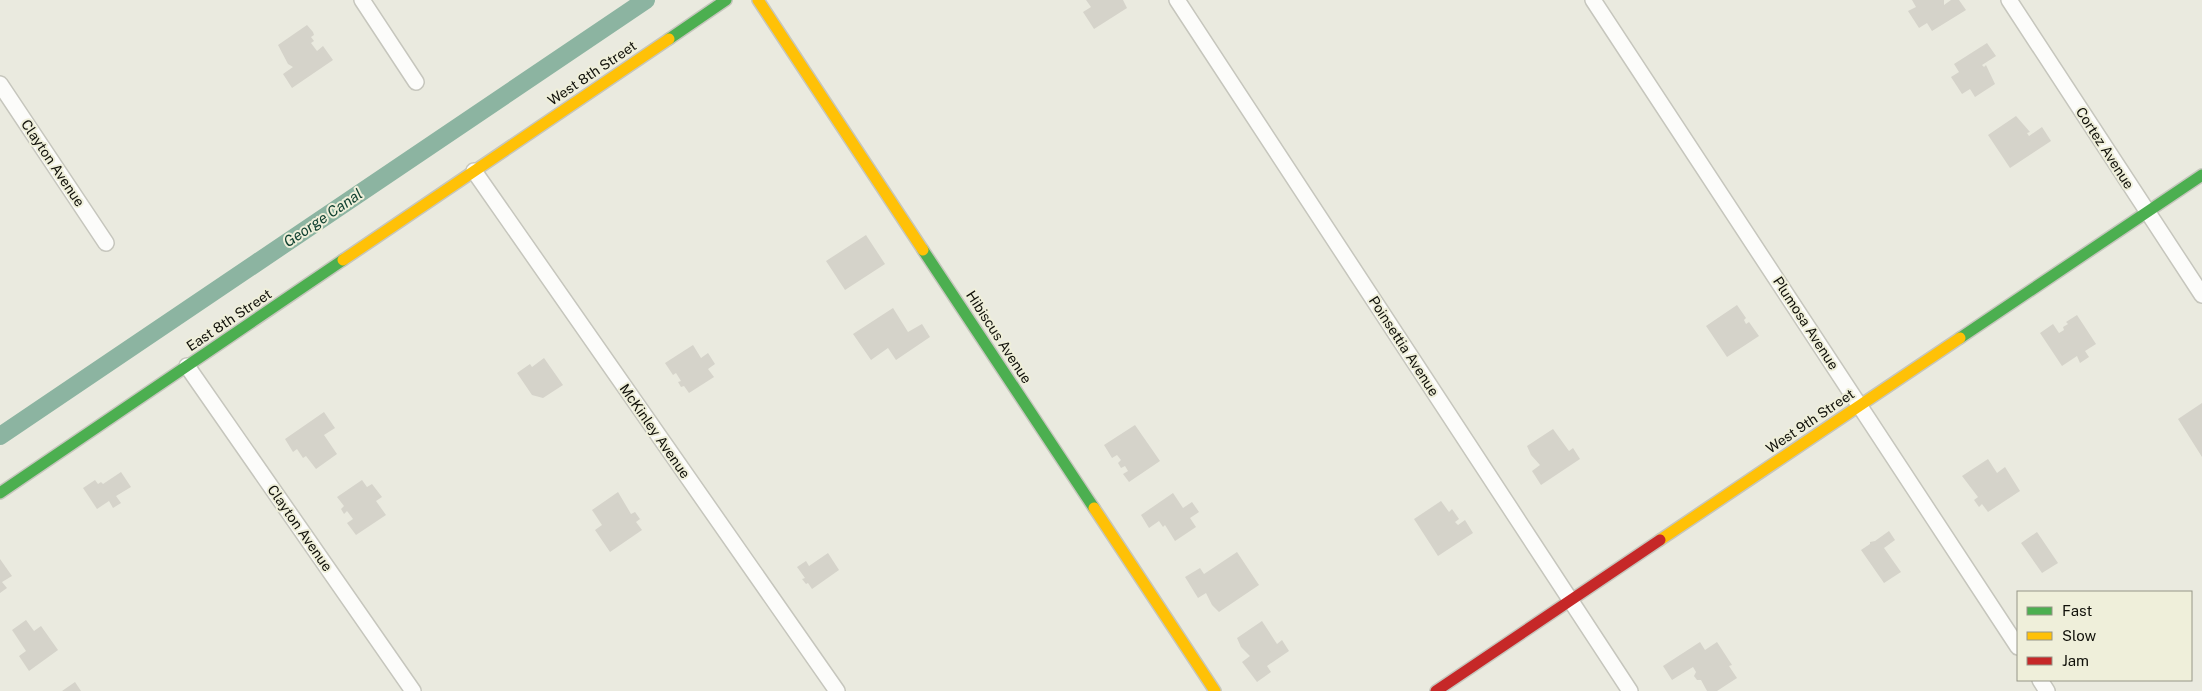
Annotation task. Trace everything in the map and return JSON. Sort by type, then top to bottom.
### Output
[{"type":"street","points":[[362,0],[416,82]]},
{"type":"street","name":"West 8th Street","points":[[474,171],[726,0]]},
{"type":"street","name":"Hibiscus Avenue","points":[[758,0],[1215,691]]},
{"type":"street","name":"Poinsettia Avenue","points":[[1177,0],[1630,691]]},
{"type":"street","name":"Plumosa Avenue","points":[[1593,0],[2017,645]]},
{"type":"street","name":"Cortez Avenue","points":[[2009,0],[2202,295]]},
{"type":"street","name":"Clayton Avenue","points":[[0,84],[106,243]]},
{"type":"street","name":"East 8th Street","points":[[0,493],[474,171]]},
{"type":"street","name":"McKinley Avenue","points":[[474,171],[837,691]]},
{"type":"street","name":"West 9th Street","points":[[1436,691],[2202,175]]},
{"type":"street","name":"Clayton Avenue","points":[[187,366],[413,691]]},
{"type":"building","points":[[1086,0],[1123,0],[1127,8],[1094,29],[1083,12],[1091,7]]},
{"type":"building","points":[[1912,0],[1944,0],[1944,5],[1951,0],[1959,0],[1966,10],[1932,31],[1927,23],[1919,28],[1908,11],[1916,7]]},
{"type":"building","points":[[307,25],[314,35],[311,37],[314,41],[311,43],[317,51],[323,46],[333,60],[292,88],[283,74],[293,67],[288,64],[278,45]]},
{"type":"building","points":[[1987,43],[1996,56],[1982,65],[1984,67],[1986,65],[1995,84],[1975,97],[1970,89],[1962,94],[1951,77],[1959,72],[1954,64]]},
{"type":"building","points":[[2016,116],[2030,132],[2027,133],[2029,136],[2042,127],[2051,141],[2010,168],[1988,135]]},
{"type":"building","points":[[866,235],[885,264],[845,290],[826,261]]},
{"type":"building","points":[[1737,305],[1746,318],[1744,320],[1746,324],[1749,322],[1759,336],[1727,357],[1706,326]]},
{"type":"building","points":[[893,308],[908,332],[922,324],[930,337],[896,360],[888,348],[871,360],[853,334]]},
{"type":"building","points":[[2077,315],[2096,344],[2085,351],[2089,357],[2080,363],[2077,356],[2062,366],[2040,333],[2053,324],[2059,333],[2068,324],[2066,322]]},
{"type":"building","points":[[693,345],[701,358],[708,353],[715,364],[708,369],[714,377],[689,393],[684,386],[681,387],[678,382],[681,381],[676,373],[673,375],[665,363]]},
{"type":"building","points":[[544,358],[563,385],[543,398],[532,395],[517,373],[530,364],[532,367]]},
{"type":"building","points":[[2202,403],[2202,457],[2178,419]]},
{"type":"building","points":[[324,412],[335,428],[324,435],[337,454],[316,469],[306,456],[303,458],[297,449],[293,452],[285,439]]},
{"type":"building","points":[[1135,425],[1160,461],[1129,482],[1123,474],[1128,471],[1125,466],[1121,468],[1118,463],[1121,460],[1117,455],[1112,458],[1104,445]]},
{"type":"building","points":[[1553,429],[1569,451],[1573,448],[1580,459],[1541,485],[1532,471],[1540,465],[1531,455],[1527,446]]},
{"type":"building","points":[[1988,459],[1997,473],[2005,467],[2020,491],[1988,512],[1982,504],[1979,507],[1974,500],[1978,497],[1962,476]]},
{"type":"building","points":[[121,472],[131,487],[116,496],[121,503],[113,508],[109,501],[97,509],[83,488],[95,480],[98,484],[101,482],[103,484]]},
{"type":"building","points":[[362,480],[367,487],[372,484],[382,497],[376,501],[386,515],[356,535],[347,523],[353,519],[347,511],[344,514],[341,509],[344,506],[337,497]]},
{"type":"building","points":[[618,492],[631,514],[635,512],[640,519],[636,522],[642,530],[610,552],[595,530],[602,525],[592,510]]},
{"type":"building","points":[[1173,493],[1183,508],[1192,502],[1199,512],[1190,518],[1196,527],[1175,541],[1165,525],[1163,527],[1159,521],[1149,528],[1141,515]]},
{"type":"building","points":[[1441,501],[1449,512],[1452,509],[1459,519],[1455,522],[1458,525],[1465,520],[1473,533],[1438,556],[1414,519]]},
{"type":"building","points":[[1889,531],[1895,540],[1884,548],[1901,572],[1884,583],[1861,550],[1870,542],[1875,541]]},
{"type":"building","points":[[2037,532],[2058,563],[2042,573],[2021,543]]},
{"type":"building","points":[[1237,552],[1259,585],[1219,612],[1212,605],[1206,593],[1198,598],[1185,577],[1200,568],[1204,574]]},
{"type":"building","points":[[828,553],[839,570],[812,589],[802,579],[805,578],[797,567],[806,561],[809,566]]},
{"type":"building","points":[[0,559],[12,576],[2,582],[7,588],[0,593]]},
{"type":"building","points":[[26,620],[34,631],[41,626],[58,650],[29,671],[19,656],[26,651],[12,630]]},
{"type":"building","points":[[1262,621],[1277,644],[1282,640],[1289,651],[1267,666],[1271,672],[1257,682],[1242,662],[1250,656],[1241,647],[1237,638]]},
{"type":"building","points":[[1700,642],[1705,650],[1717,642],[1732,665],[1729,666],[1737,678],[1717,691],[1707,691],[1701,680],[1697,680],[1694,676],[1696,672],[1693,667],[1672,680],[1663,666]]},
{"type":"building","points":[[75,682],[81,691],[62,691]]},
{"type":"waterway","name":"George Canal","points":[[0,436],[646,0]]},
{"type":"traffic: fast","points":[[669,39],[726,0]]},
{"type":"traffic: fast","points":[[1960,338],[2202,175]]},
{"type":"traffic: fast","points":[[923,250],[1094,508]]},
{"type":"traffic: fast","points":[[0,493],[343,260]]},
{"type":"traffic: slow","points":[[758,0],[923,250]]},
{"type":"traffic: slow","points":[[343,260],[669,39]]},
{"type":"traffic: slow","points":[[1660,540],[1960,338]]},
{"type":"traffic: slow","points":[[1094,508],[1215,691]]},
{"type":"traffic: jam","points":[[1436,691],[1660,540]]}]
